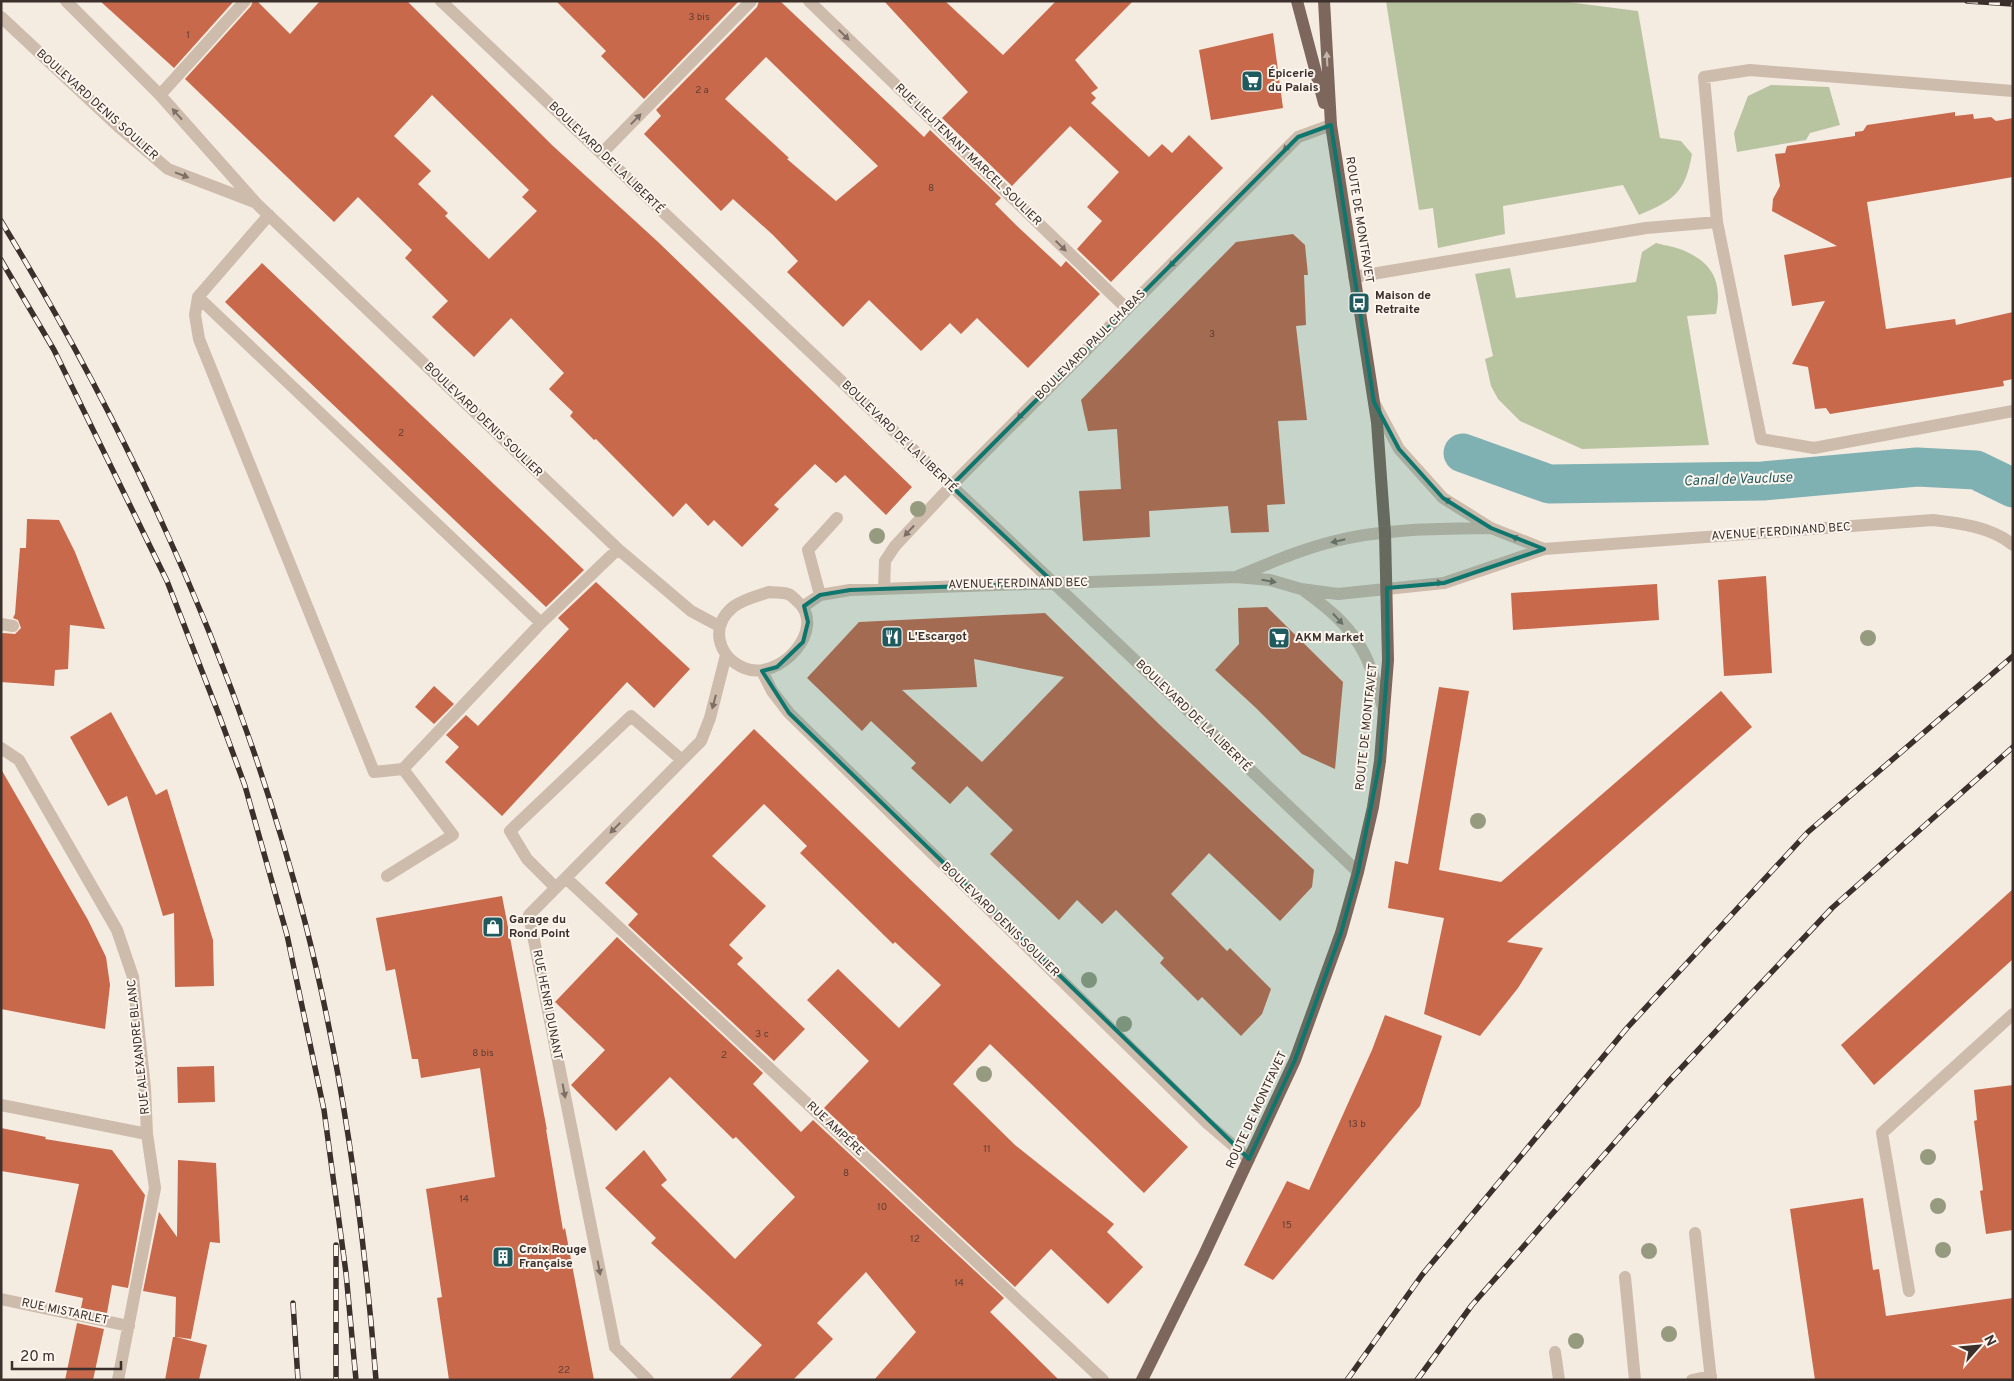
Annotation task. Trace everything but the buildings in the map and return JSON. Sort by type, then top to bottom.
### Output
[{"type":"main road","name":"ROUTE DE MONTFAVET","points":[[1297,1],[1331,125]]},
{"type":"main road","name":"ROUTE DE MONTFAVET","points":[[1142,1380],[1203,1257],[1295,1060],[1341,933],[1373,807],[1380,762],[1388,660],[1388,588],[1378,422],[1331,125],[1324,1]]},
{"type":"street","name":"BOULEVARD DENIS SOULIER","points":[[66,1],[160,95],[256,203],[618,549],[691,611],[719,626]]},
{"type":"street","points":[[160,95],[245,1]]},
{"type":"street","name":"BOULEVARD DE LA LIBERTÉ","points":[[442,1],[1358,872]]},
{"type":"street","points":[[602,153],[751,1]]},
{"type":"street","name":"RUE LIEUTENANT MARCEL SOULIER","points":[[809,1],[1127,309]]},
{"type":"street","name":"BOULEVARD DENIS SOULIER","points":[[1,17],[120,128],[168,169],[256,203]]},
{"type":"street","points":[[2013,91],[1750,70],[1704,77],[1717,222],[1761,440],[1814,448],[2013,411]]},
{"type":"street","name":"BOULEVARD PAUL CHABAS","points":[[884,590],[885,561],[895,546],[951,486],[1298,136],[1331,125]]},
{"type":"street","points":[[269,215],[198,297],[195,315],[199,339],[374,772],[403,769],[541,623],[618,549]]},
{"type":"street","points":[[1354,277],[1646,228],[1717,222]]},
{"type":"street","points":[[198,297],[541,623]]},
{"type":"street","points":[[1374,402],[1399,449],[1443,498],[1491,528],[1544,549]]},
{"type":"street","points":[[820,595],[808,550],[836,518]]},
{"type":"street","name":"AVENUE FERDINAND BEC","points":[[1544,549],[1933,520],[1957,522],[1982,529],[2013,545]]},
{"type":"street","points":[[1236,577],[1277,560],[1335,541],[1386,532],[1491,528]]},
{"type":"street","points":[[1236,577],[1270,580],[1300,588],[1338,594],[1444,583],[1544,549]]},
{"type":"street","name":"AVENUE FERDINAND BEC","points":[[804,606],[820,595],[850,590],[1236,577]]},
{"type":"street","points":[[1300,588],[1326,606],[1340,620],[1360,646],[1367,660],[1384,711]]},
{"type":"street","points":[[769,592],[789,594],[804,606],[808,622],[803,642],[793,654],[777,667],[762,671],[744,668],[726,655],[718,639],[719,626],[733,607],[748,599],[769,592]]},
{"type":"street","name":"RUE HENRI DUNANT","points":[[648,1380],[615,1347],[529,915],[701,741],[710,718],[726,655]]},
{"type":"street","name":"BOULEVARD DENIS SOULIER","points":[[762,671],[772,691],[789,713],[1200,1116],[1249,1159]]},
{"type":"street","points":[[556,888],[527,859],[510,831],[631,716],[682,760]]},
{"type":"street","name":"RUE ALEXANDRE BLANC","points":[[1,748],[19,760],[117,930],[133,977],[155,1188],[118,1380]]},
{"type":"street","points":[[387,876],[453,835],[403,769]]},
{"type":"street","name":"RUE AMPÉRE","points":[[566,878],[1103,1380]]},
{"type":"street","points":[[1909,1291],[1882,1133],[2013,1014]]},
{"type":"street","points":[[1,1105],[148,1134]]},
{"type":"street","points":[[1692,1380],[1711,1378],[1695,1232]]},
{"type":"street","points":[[1624,1277],[1635,1380]]},
{"type":"street","name":"RUE MISTARLET","points":[[1,1298],[129,1326]]},
{"type":"street","points":[[1555,1352],[1559,1380]]},
{"type":"highlighted area","points":[[1331,125],[1374,402],[1399,449],[1443,498],[1491,528],[1544,549],[1444,583],[1387,588],[1388,660],[1380,761],[1358,872],[1341,933],[1295,1060],[1249,1159],[789,713],[762,671],[777,667],[803,642],[808,622],[804,606],[820,595],[850,590],[1054,583],[951,486],[1298,137]]},
{"type":"green space","points":[[1386,1],[1560,1],[1638,11],[1660,138],[1681,141],[1692,154],[1686,178],[1676,194],[1661,205],[1639,215],[1623,185],[1503,206],[1505,234],[1438,248],[1433,208],[1419,210]]},
{"type":"green space","points":[[1771,85],[1829,87],[1840,125],[1810,133],[1806,140],[1737,152],[1734,133],[1748,96]]},
{"type":"green space","points":[[1656,243],[1680,249],[1697,257],[1710,270],[1717,285],[1718,304],[1716,314],[1687,316],[1709,445],[1582,449],[1520,421],[1498,399],[1491,386],[1485,359],[1493,356],[1475,274],[1510,268],[1516,298],[1636,282],[1642,252]]},
{"type":"waterway","name":"Canal de Vaucluse","points":[[1463,453],[1549,484],[1763,481],[1917,467],[1976,470],[2013,488]]},
{"type":"railway","points":[[1967,1],[2013,4]]},
{"type":"railway","points":[[1,221],[50,304],[96,388],[139,473],[179,560],[216,649],[249,738],[279,830],[305,922],[341,1092],[358,1207],[376,1380]]},
{"type":"railway","points":[[1,260],[54,350],[167,581],[245,786],[287,935],[324,1110],[346,1273],[356,1380]]},
{"type":"railway","points":[[1347,1380],[1422,1275],[1627,1028],[1808,832],[2013,656]]},
{"type":"railway","points":[[1417,1380],[1472,1305],[1668,1082],[1832,908],[2013,747]]},
{"type":"railway","points":[[336,1245],[336,1380]]},
{"type":"railway","points":[[293,1303],[298,1380]]},
{"type":"place","name":"Épicerie du Palais","points":[[1252,81]]},
{"type":"place","name":"Maison de Retraite","points":[[1359,303]]},
{"type":"place","name":"L'Escargot","points":[[892,637]]},
{"type":"place","name":"AKM Market","points":[[1279,638]]},
{"type":"place","name":"Garage du Rond Point","points":[[493,927]]},
{"type":"place","name":"Croix Rouge Française","points":[[503,1257]]}]
